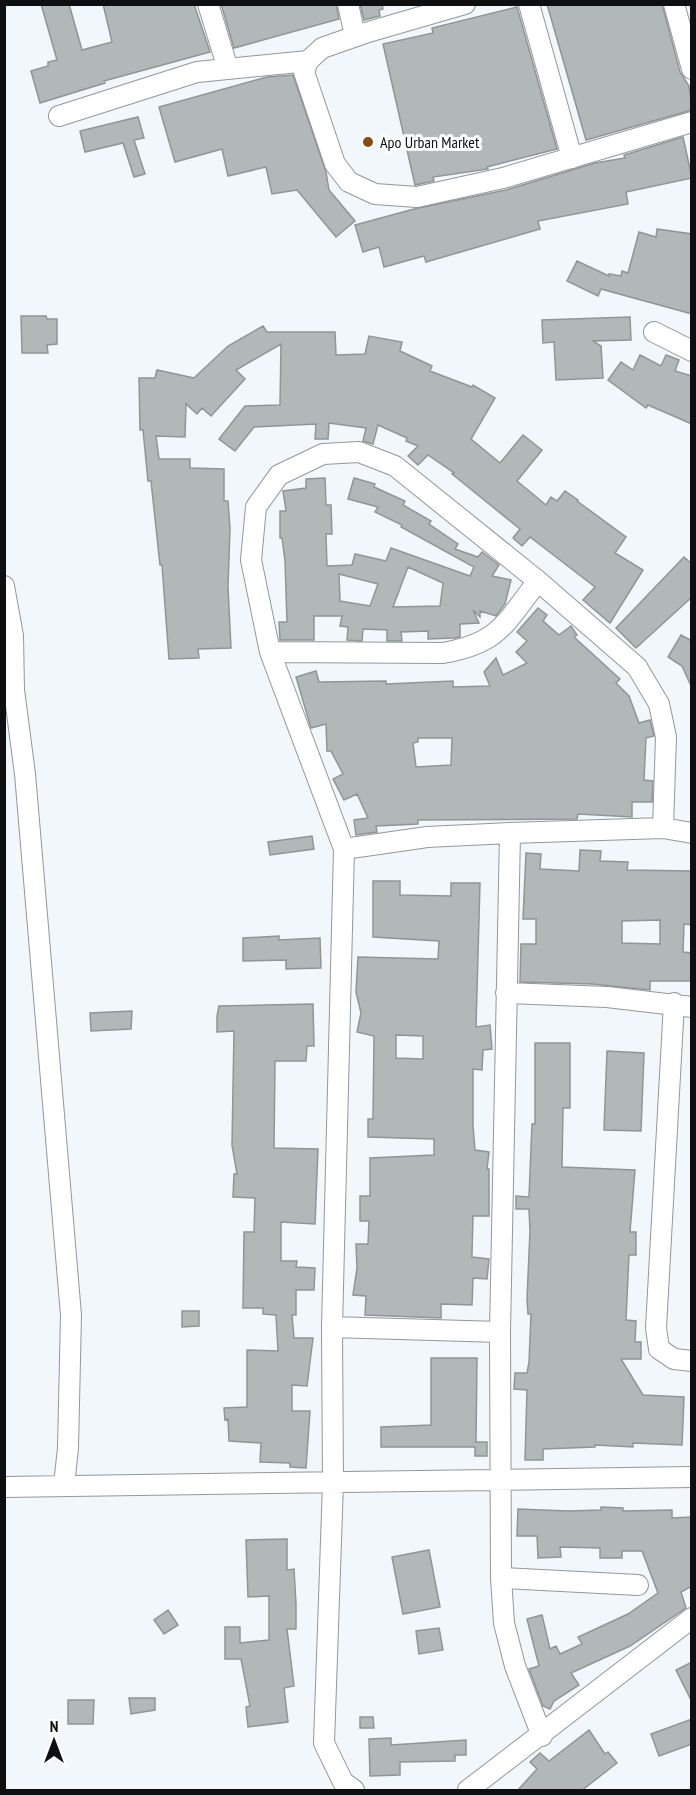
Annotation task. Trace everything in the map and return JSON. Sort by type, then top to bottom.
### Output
[{"type":"street","points":[[208,4],[228,69]]},
{"type":"street","points":[[348,4],[355,36]]},
{"type":"street","points":[[465,4],[355,36],[322,48],[308,61],[304,72],[335,164],[349,182],[375,194],[417,197],[503,178],[692,122]]},
{"type":"street","points":[[529,4],[572,158]]},
{"type":"street","points":[[674,4],[692,69]]},
{"type":"street","points":[[59,116],[197,72],[308,61]]},
{"type":"street","points":[[654,332],[692,351]]},
{"type":"street","points":[[354,1791],[343,1782],[324,1743],[333,1483],[332,1327],[344,849],[270,652],[251,560],[256,507],[279,475],[323,454],[359,452],[395,466],[538,581],[637,667],[659,704],[666,737],[663,828]]},
{"type":"street","points":[[270,652],[443,653],[470,648],[495,636],[538,581]]},
{"type":"street","points":[[4,586],[13,636],[14,690],[25,774],[71,1315],[68,1448],[64,1485]]},
{"type":"street","points":[[344,849],[427,837],[510,833],[663,828],[692,833]]},
{"type":"street","points":[[510,833],[500,1332],[501,1578],[504,1623],[515,1666],[542,1736]]},
{"type":"street","points":[[506,993],[607,997],[683,1005],[656,1328],[659,1349],[674,1359],[692,1361]]},
{"type":"street","points":[[332,1327],[500,1332]]},
{"type":"street","points":[[4,1487],[692,1477]]},
{"type":"street","points":[[501,1578],[638,1585]]},
{"type":"street","points":[[468,1791],[692,1618]]},
{"type":"building","points":[[41,4],[69,4],[82,50],[112,42],[103,4],[194,4],[210,52],[104,81],[105,83],[40,103],[31,71],[48,66],[48,62],[57,60]]},
{"type":"building","points":[[221,4],[336,4],[339,19],[234,48]]},
{"type":"building","points":[[360,4],[382,4],[383,9],[379,10],[380,16],[364,20]]},
{"type":"building","points":[[547,4],[662,4],[680,72],[689,86],[692,110],[586,140]]},
{"type":"building","points":[[517,7],[557,149],[487,167],[488,169],[433,177],[434,181],[415,185],[383,44],[433,33],[432,28]]},
{"type":"building","points":[[293,75],[326,172],[329,190],[355,221],[336,237],[297,190],[272,194],[266,167],[228,176],[222,149],[175,162],[159,107],[267,77]]},
{"type":"building","points":[[138,117],[144,138],[134,140],[145,174],[134,177],[123,143],[85,152],[80,131]]},
{"type":"building","points":[[683,137],[692,178],[626,192],[628,204],[538,221],[540,229],[426,262],[424,256],[384,267],[379,247],[363,252],[355,225],[414,209],[506,190],[595,163],[625,158],[624,155]]},
{"type":"building","points":[[657,229],[692,234],[692,314],[601,289],[598,296],[567,281],[577,261],[609,276],[609,274],[621,276],[622,271],[628,273],[639,232],[656,237]]},
{"type":"building","points":[[21,316],[46,316],[47,319],[57,319],[57,344],[47,345],[48,353],[22,353]]},
{"type":"building","points":[[630,317],[631,340],[593,341],[601,346],[603,378],[556,380],[554,342],[543,343],[542,320]]},
{"type":"building","points":[[263,326],[267,332],[335,332],[336,355],[365,354],[369,336],[402,342],[400,351],[432,366],[430,371],[472,387],[473,385],[495,398],[471,439],[500,463],[523,435],[542,450],[517,481],[546,505],[551,497],[557,501],[565,491],[578,500],[626,537],[615,553],[643,570],[610,623],[583,600],[595,587],[530,537],[522,546],[513,538],[520,529],[452,474],[454,473],[428,455],[418,465],[408,456],[418,446],[406,441],[407,438],[378,425],[373,444],[363,441],[366,428],[329,423],[328,439],[315,439],[316,424],[254,427],[235,451],[219,439],[245,406],[280,405],[281,344],[236,370],[245,379],[211,416],[202,408],[197,414],[186,404],[185,437],[156,436],[159,459],[190,459],[190,468],[224,469],[224,501],[228,501],[230,528],[228,587],[231,648],[198,649],[199,658],[169,659],[162,565],[160,565],[151,481],[148,481],[143,430],[140,430],[139,378],[155,378],[157,370],[194,378],[228,346]]},
{"type":"building","points":[[640,355],[661,366],[666,355],[679,360],[675,371],[692,376],[692,424],[648,405],[646,408],[608,380],[621,362],[633,370]]},
{"type":"building","points":[[325,478],[326,505],[331,505],[332,534],[326,534],[327,566],[352,565],[355,554],[386,561],[391,548],[470,576],[474,567],[375,512],[378,507],[348,499],[354,478],[375,484],[374,487],[405,501],[403,505],[431,521],[429,524],[458,544],[455,549],[478,557],[482,552],[499,565],[492,576],[511,580],[505,604],[496,616],[480,611],[480,617],[473,610],[479,623],[460,624],[460,637],[455,638],[428,639],[428,631],[401,632],[402,641],[387,641],[387,630],[363,629],[362,641],[347,640],[348,627],[340,626],[342,616],[314,616],[314,640],[280,640],[279,622],[287,622],[285,561],[282,538],[280,538],[280,511],[286,511],[283,491],[306,488],[306,479]],"holes":[[[408,567],[443,583],[440,606],[393,607]],[[339,574],[378,584],[370,606],[340,601]]]},
{"type":"building","points":[[684,557],[692,564],[692,597],[636,648],[616,628]]},
{"type":"building","points":[[538,608],[547,615],[543,621],[559,635],[571,626],[577,635],[574,637],[620,679],[616,683],[629,696],[639,723],[650,720],[654,736],[646,738],[644,780],[653,781],[652,802],[632,802],[632,817],[578,814],[577,819],[418,820],[418,824],[376,826],[377,832],[356,835],[354,820],[368,818],[357,794],[344,800],[333,779],[343,774],[331,751],[327,751],[326,724],[311,728],[296,677],[316,671],[319,682],[386,681],[386,684],[453,681],[453,687],[490,686],[484,672],[496,658],[503,675],[527,663],[516,652],[527,641],[517,632]],"holes":[[[418,738],[452,738],[451,765],[416,767],[413,743],[418,742]]]},
{"type":"building","points":[[681,635],[692,641],[692,688],[682,666],[668,657]]},
{"type":"building","points":[[312,836],[314,849],[270,855],[268,842]]},
{"type":"building","points":[[580,850],[601,851],[600,861],[628,862],[627,870],[692,871],[692,925],[684,924],[683,952],[692,953],[692,981],[650,981],[650,990],[592,984],[520,982],[521,944],[536,944],[536,919],[523,919],[526,853],[541,854],[540,869],[579,871]],"holes":[[[660,920],[660,944],[622,943],[622,921]]]},
{"type":"building","points":[[373,881],[400,881],[400,895],[451,896],[451,883],[480,883],[476,1027],[490,1025],[492,1049],[483,1050],[482,1070],[473,1069],[473,1126],[475,1150],[489,1152],[487,1169],[489,1169],[489,1216],[473,1216],[472,1257],[489,1259],[487,1279],[473,1278],[472,1305],[441,1304],[441,1318],[365,1315],[366,1296],[353,1295],[357,1268],[356,1244],[368,1244],[369,1221],[360,1221],[360,1196],[370,1196],[370,1158],[434,1155],[434,1139],[368,1137],[368,1119],[373,1119],[374,1036],[357,1032],[361,1013],[356,992],[358,957],[438,959],[439,941],[373,937]],"holes":[[[396,1035],[423,1036],[423,1059],[396,1058]]]},
{"type":"building","points":[[279,936],[279,940],[320,938],[321,968],[286,969],[286,960],[243,961],[243,938]]},
{"type":"building","points":[[313,1004],[314,1046],[307,1046],[306,1061],[275,1061],[274,1148],[318,1149],[315,1224],[281,1222],[281,1261],[297,1261],[296,1267],[315,1268],[314,1290],[296,1290],[296,1315],[292,1315],[294,1338],[313,1338],[307,1386],[292,1385],[292,1411],[310,1411],[306,1468],[290,1467],[290,1463],[260,1462],[261,1443],[229,1441],[228,1419],[225,1420],[224,1408],[247,1407],[247,1350],[278,1351],[276,1315],[263,1314],[263,1308],[243,1308],[244,1232],[254,1232],[255,1198],[233,1197],[234,1174],[237,1174],[232,1145],[234,1031],[217,1032],[217,1016],[219,1006]]},
{"type":"building","points":[[132,1011],[131,1029],[91,1031],[90,1013]]},
{"type":"building","points":[[535,1043],[570,1043],[570,1108],[563,1108],[562,1167],[635,1170],[630,1232],[636,1232],[636,1255],[629,1255],[626,1320],[636,1321],[635,1342],[641,1342],[641,1359],[621,1359],[643,1395],[684,1397],[682,1445],[633,1443],[633,1447],[595,1445],[595,1447],[543,1449],[543,1460],[525,1460],[527,1390],[514,1389],[515,1373],[527,1373],[529,1362],[531,1314],[528,1314],[527,1299],[530,1231],[529,1209],[516,1209],[516,1196],[529,1197],[532,1124],[535,1124]]},
{"type":"building","points":[[607,1051],[644,1053],[641,1131],[604,1130]]},
{"type":"building","points":[[182,1311],[199,1311],[199,1326],[182,1327]]},
{"type":"building","points":[[431,1358],[477,1358],[476,1442],[487,1442],[487,1456],[475,1456],[475,1447],[381,1447],[381,1427],[431,1425]]},
{"type":"building","points":[[601,1507],[623,1508],[623,1511],[672,1510],[672,1518],[692,1517],[692,1586],[681,1592],[686,1608],[630,1646],[571,1673],[579,1685],[554,1701],[550,1709],[543,1706],[529,1669],[539,1666],[527,1619],[542,1615],[550,1649],[556,1646],[560,1654],[582,1644],[578,1637],[628,1614],[658,1593],[642,1551],[622,1551],[622,1558],[600,1558],[600,1548],[560,1547],[561,1557],[538,1558],[537,1536],[517,1536],[518,1509],[568,1511],[601,1510]]},
{"type":"building","points":[[287,1539],[287,1570],[294,1569],[296,1604],[296,1629],[287,1629],[294,1686],[284,1688],[288,1722],[248,1727],[246,1707],[250,1706],[241,1659],[225,1659],[225,1627],[240,1627],[240,1643],[269,1640],[269,1596],[248,1597],[246,1540]]},
{"type":"building","points":[[429,1550],[440,1607],[403,1614],[392,1557]]},
{"type":"building","points":[[168,1610],[178,1625],[164,1634],[154,1620]]},
{"type":"building","points":[[439,1628],[443,1650],[419,1654],[416,1631]]},
{"type":"building","points":[[692,1662],[692,1702],[676,1670]]},
{"type":"building","points":[[129,1698],[155,1698],[155,1710],[131,1714]]},
{"type":"building","points":[[68,1700],[94,1700],[93,1724],[68,1724]]},
{"type":"building","points":[[360,1717],[373,1717],[374,1728],[360,1728]]},
{"type":"building","points":[[692,1719],[692,1744],[659,1756],[651,1734]]},
{"type":"building","points":[[589,1730],[605,1754],[608,1752],[617,1763],[581,1791],[517,1791],[537,1769],[530,1762],[540,1753],[549,1761]]},
{"type":"building","points":[[391,1738],[391,1745],[466,1740],[466,1755],[455,1755],[455,1761],[400,1762],[400,1775],[370,1776],[369,1739]]},
{"type":"place","name":"Apo Urban Market","points":[[368,142]]}]
